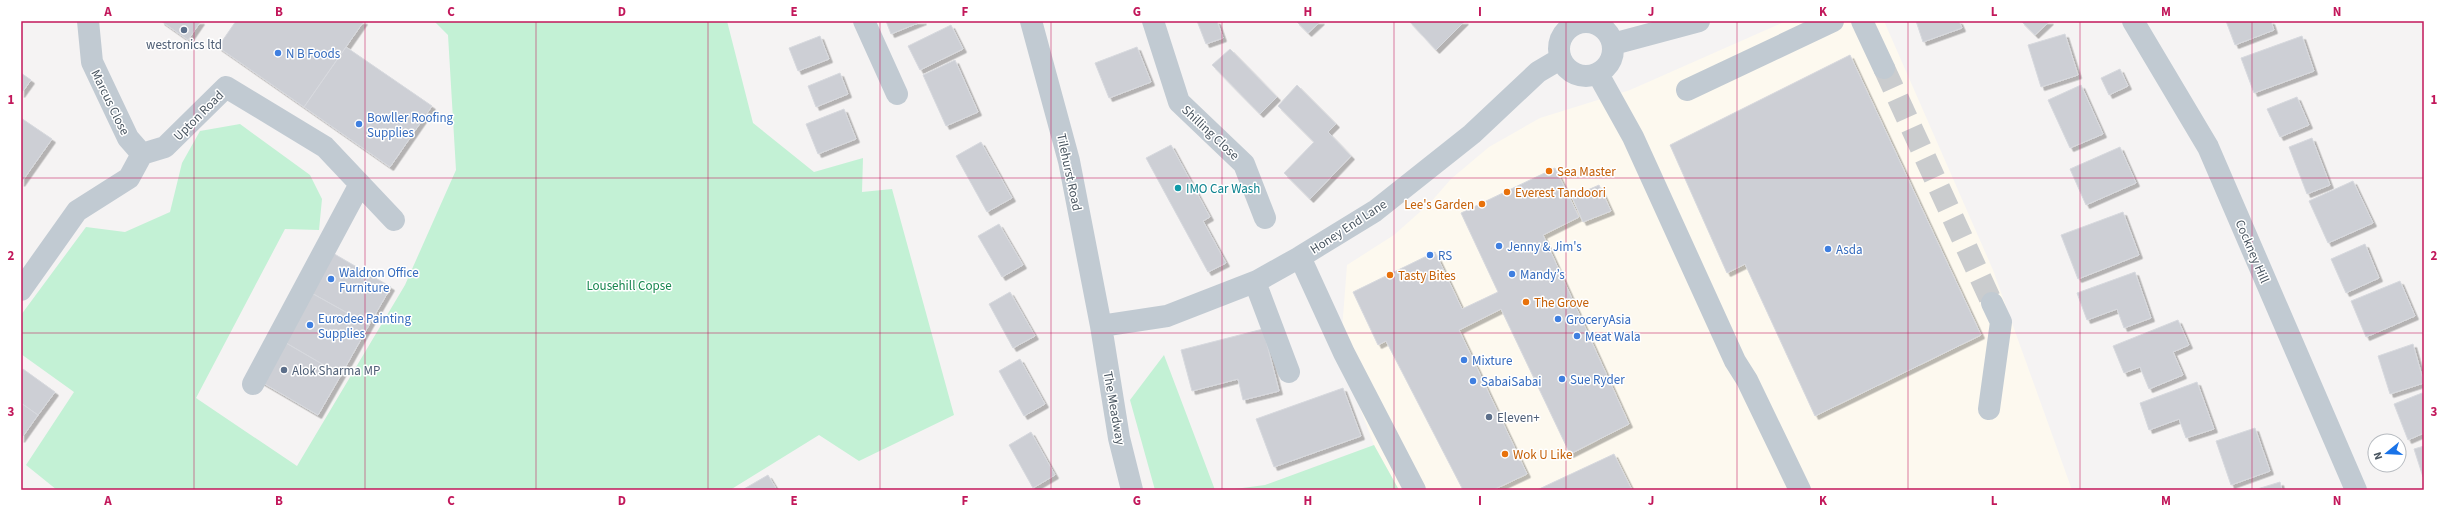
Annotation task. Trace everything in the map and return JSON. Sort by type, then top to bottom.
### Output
[{"type":"street","name":"Marcus Close","points":[[88,21],[92,62],[128,138],[142,154]]},
{"type":"street","points":[[864,21],[897,94]]},
{"type":"street","name":"Tilehurst Road","points":[[1031,21],[1069,161],[1101,326]]},
{"type":"street","name":"Shilling Close","points":[[1153,21],[1179,102],[1244,164],[1265,218]]},
{"type":"street","points":[[1613,44],[1699,21]]},
{"type":"street","points":[[1687,90],[1833,21]]},
{"type":"street","points":[[1862,21],[1884,68]]},
{"type":"street","name":"Cockney Hill","points":[[2133,21],[2208,147],[2356,490]]},
{"type":"street","points":[[1580,22],[1597,24],[1604,29],[1613,44],[1610,61],[1598,74],[1580,76],[1565,67],[1560,59],[1559,44],[1571,23],[1580,22]]},
{"type":"street","name":"Honey End Lane","points":[[1101,326],[1167,316],[1255,282],[1300,257],[1375,211],[1472,134],[1538,72],[1560,59]]},
{"type":"street","points":[[1598,74],[1633,138],[1735,361],[1747,380],[1800,490]]},
{"type":"street","name":"Upton Road","points":[[142,154],[165,147],[226,87],[325,147],[394,220]]},
{"type":"street","points":[[21,290],[77,211],[129,178],[142,154]]},
{"type":"street","points":[[253,384],[360,184]]},
{"type":"street","points":[[1300,257],[1344,353],[1415,490]]},
{"type":"street","points":[[1255,282],[1289,372]]},
{"type":"street","points":[[1989,409],[2000,322],[1992,303]]},
{"type":"street","name":"The Meadway","points":[[1101,326],[1119,438],[1132,490]]},
{"type":"shaded area","points":[[1786,21],[1884,21],[1993,270],[2072,490],[1399,490],[1374,445],[1340,355],[1347,265],[1394,235],[1430,203],[1451,179],[1489,147],[1540,118],[1630,90]]},
{"type":"green space","name":"Lousehill Copse","points":[[434,21],[727,21],[753,123],[814,172],[863,158],[862,192],[892,189],[954,415],[859,461],[819,435],[730,490],[57,490],[26,465],[74,392],[21,354],[21,315],[86,227],[125,232],[170,212],[182,163],[200,131],[240,124],[310,175],[322,199],[319,230],[285,229],[196,398],[297,466],[405,285],[456,170],[448,35]]},
{"type":"green space","points":[[1164,355],[1215,490],[1155,490],[1130,400]]},
{"type":"green space","points":[[1374,445],[1399,490],[1227,490],[1265,485]]},
{"type":"building","name":"westronics ltd","points":[[161,21],[201,21],[188,40]]},
{"type":"building","points":[[236,21],[364,21],[304,107],[218,47]]},
{"type":"building","points":[[886,21],[923,21],[891,34]]},
{"type":"building","points":[[1197,21],[1217,21],[1223,38],[1206,44]]},
{"type":"building","points":[[1296,21],[1321,21],[1308,33]]},
{"type":"building","points":[[1409,21],[1465,21],[1436,50]]},
{"type":"building","points":[[1916,21],[1959,21],[1962,28],[1923,42]]},
{"type":"building","points":[[2021,21],[2050,21],[2035,35]]},
{"type":"building","points":[[2226,21],[2271,21],[2274,30],[2235,45]]},
{"type":"building","points":[[951,25],[963,49],[920,70],[908,46]]},
{"type":"building","points":[[2065,34],[2078,75],[2041,87],[2028,45]]},
{"type":"building","points":[[820,36],[829,59],[798,71],[789,48]]},
{"type":"building","points":[[2302,36],[2314,71],[2254,93],[2241,58]]},
{"type":"building","points":[[346,47],[432,106],[390,167],[304,107]]},
{"type":"building","points":[[1137,47],[1151,82],[1109,98],[1095,63]]},
{"type":"building","points":[[1230,49],[1277,97],[1260,114],[1212,65]]},
{"type":"building","name":"Asda","points":[[1850,55],[1981,335],[1815,416],[1745,264],[1727,273],[1670,145]]},
{"type":"building","points":[[955,60],[978,112],[946,126],[923,75]]},
{"type":"building","points":[[2120,69],[2128,86],[2109,95],[2101,78]]},
{"type":"building","points":[[21,73],[31,80],[21,94]]},
{"type":"building","points":[[840,73],[848,94],[816,107],[808,86]]},
{"type":"building","points":[[1297,85],[1336,124],[1328,132],[1351,156],[1310,199],[1284,173],[1314,142],[1278,106]]},
{"type":"building","points":[[2081,85],[2103,134],[2070,148],[2048,100]]},
{"type":"building","points":[[2297,97],[2309,125],[2280,137],[2267,109]]},
{"type":"building","points":[[844,109],[856,139],[818,154],[806,124]]},
{"type":"building","points":[[21,118],[52,139],[21,183]]},
{"type":"building","points":[[2312,138],[2330,185],[2307,194],[2289,147]]},
{"type":"building","points":[[981,142],[1012,198],[987,212],[956,156]]},
{"type":"building","name":"IMO Car Wash","points":[[1171,145],[1210,217],[1203,221],[1226,263],[1208,272],[1146,158]]},
{"type":"building","points":[[2120,147],[2136,183],[2086,205],[2070,169]]},
{"type":"building","points":[[1555,168],[1579,217],[1543,235],[1629,424],[1570,454],[1501,309],[1459,330],[1527,474],[1493,490],[1463,490],[1386,341],[1378,345],[1353,292],[1435,252],[1462,309],[1498,292],[1461,213]]},
{"type":"building","points":[[2353,181],[2373,223],[2328,243],[2309,201]]},
{"type":"building","points":[[1599,185],[1611,211],[1583,222],[1572,197]]},
{"type":"building","points":[[2123,212],[2139,255],[2078,279],[2061,235]]},
{"type":"building","points":[[999,224],[1023,265],[1002,277],[978,236]]},
{"type":"building","points":[[2365,244],[2379,278],[2346,293],[2331,259]]},
{"type":"building","points":[[331,252],[391,287],[369,325],[308,291]]},
{"type":"building","points":[[2135,272],[2151,318],[2124,328],[2117,309],[2087,320],[2077,293]]},
{"type":"building","points":[[2400,281],[2415,316],[2366,337],[2351,301]]},
{"type":"building","points":[[308,291],[369,325],[341,375],[281,340]]},
{"type":"building","points":[[1010,292],[1035,336],[1013,348],[989,304]]},
{"type":"building","points":[[2178,320],[2189,345],[2173,352],[2183,375],[2149,389],[2140,367],[2124,373],[2113,346]]},
{"type":"building","points":[[1263,329],[1279,391],[1243,400],[1238,379],[1192,391],[1181,350]]},
{"type":"building","points":[[281,340],[341,375],[318,415],[258,380]]},
{"type":"building","points":[[2413,344],[2424,383],[2390,394],[2378,356]]},
{"type":"building","points":[[1020,359],[1045,404],[1024,416],[999,371]]},
{"type":"building","points":[[23,369],[55,392],[38,415],[21,403],[21,372]]},
{"type":"building","points":[[2197,382],[2214,429],[2186,438],[2179,419],[2149,430],[2140,403]]},
{"type":"building","points":[[1343,388],[1361,436],[1274,467],[1256,419]]},
{"type":"building","points":[[2422,393],[2424,398],[2424,433],[2408,440],[2407,433],[2405,433],[2394,404]]},
{"type":"building","points":[[21,403],[38,415],[21,439]]},
{"type":"building","points":[[2255,428],[2270,471],[2231,485],[2216,441]]},
{"type":"building","points":[[1031,432],[1055,475],[1033,488],[1009,445]]},
{"type":"building","points":[[2424,446],[2424,477],[2423,477],[2414,449]]},
{"type":"building","points":[[1614,454],[1632,490],[1537,490],[1554,482]]},
{"type":"building","points":[[768,475],[777,490],[744,489]]},
{"type":"building","points":[[2280,482],[2282,490],[2254,490]]},
{"type":"tunnel","points":[[1884,68],[1992,303]]},
{"type":"place","name":"westronics ltd","points":[[184,30]]},
{"type":"place","name":"N B Foods","points":[[278,53]]},
{"type":"place","name":"Bowller Roofing Supplies","points":[[359,124]]},
{"type":"place","name":"Sea Master","points":[[1549,171]]},
{"type":"place","name":"IMO Car Wash","points":[[1178,188]]},
{"type":"place","name":"Everest Tandoori","points":[[1507,192]]},
{"type":"place","name":"Lee's Garden","points":[[1482,204]]},
{"type":"place","name":"Jenny & Jim's","points":[[1499,246]]},
{"type":"place","name":"Asda","points":[[1828,249]]},
{"type":"place","name":"RS","points":[[1430,255]]},
{"type":"place","name":"Mandy’s","points":[[1512,274]]},
{"type":"place","name":"Tasty Bites","points":[[1390,275]]},
{"type":"place","name":"Waldron Office Furniture","points":[[331,279]]},
{"type":"place","name":"The Grove","points":[[1526,302]]},
{"type":"place","name":"GroceryAsia","points":[[1558,319]]},
{"type":"place","name":"Eurodee Painting Supplies","points":[[310,325]]},
{"type":"place","name":"Meat Wala","points":[[1577,336]]},
{"type":"place","name":"Mixture","points":[[1464,360]]},
{"type":"place","name":"Alok Sharma MP","points":[[284,370]]},
{"type":"place","name":"Sue Ryder","points":[[1562,379]]},
{"type":"place","name":"SabaiSabai","points":[[1473,381]]},
{"type":"place","name":"Eleven+","points":[[1489,417]]},
{"type":"place","name":"Wok U Like","points":[[1505,454]]}]
